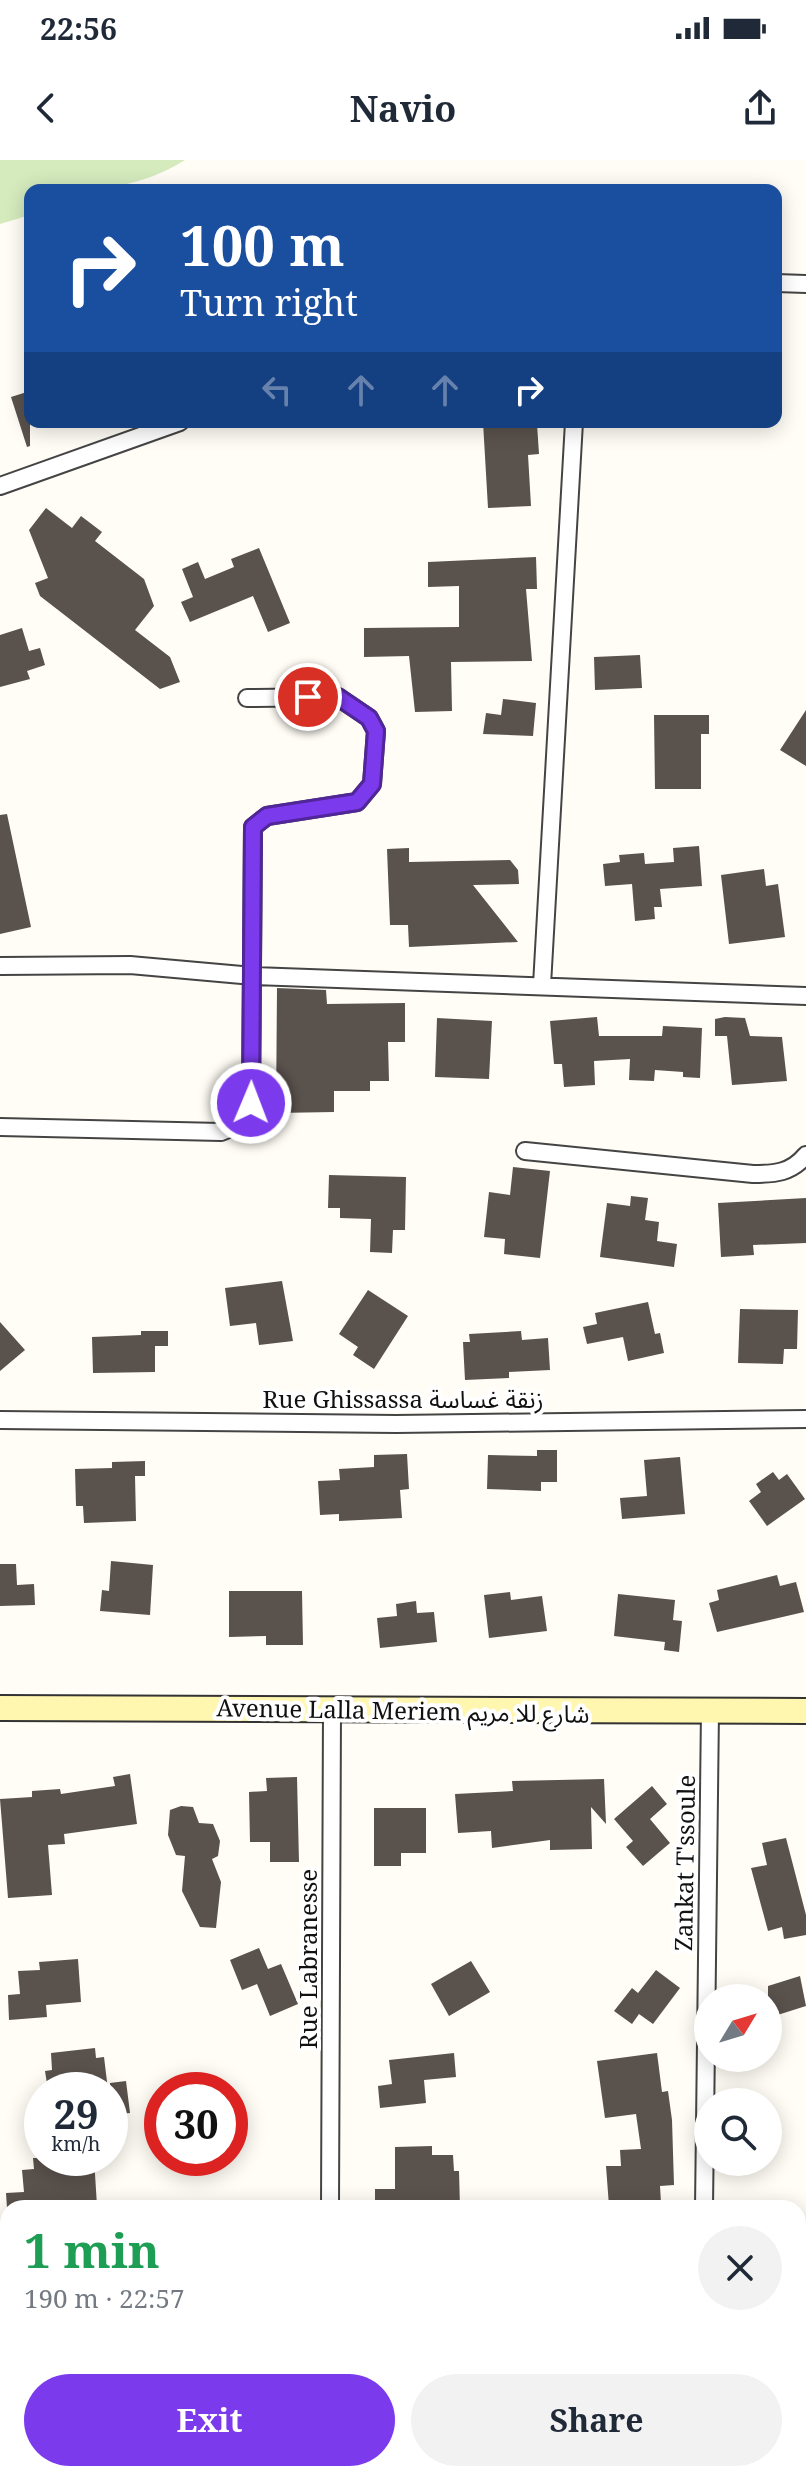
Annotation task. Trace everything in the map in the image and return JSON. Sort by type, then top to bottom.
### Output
[{"type":"street","points":[[782,283],[806,284]]},
{"type":"street","points":[[0,486],[163,428]]},
{"type":"street","points":[[542,985],[574,428]]},
{"type":"street","points":[[0,1127],[221,1132],[243,1123],[251,1103],[253,827],[267,816],[357,802],[372,784],[376,731],[369,718],[338,697],[247,698]]},
{"type":"street","points":[[0,966],[130,965],[253,976],[806,996]]},
{"type":"street","points":[[525,1151],[753,1174],[777,1174],[792,1169],[806,1155]]},
{"type":"street","name":"Rue Ghissassa زنقة غساسة","points":[[0,1420],[396,1424],[806,1419]]},
{"type":"street","name":"Avenue Lalla Meriem شارع للا مريم","points":[[0,1708],[806,1711]]},
{"type":"street","name":"Rue Labranesse","points":[[330,2200],[332,1710]]},
{"type":"street","name":"Zankat T'ssoule","points":[[704,2200],[710,1711]]},
{"type":"green space","points":[[0,160],[185,160],[129,184],[24,184],[24,217],[0,224]]},
{"type":"building","points":[[24,393],[24,428],[30,428],[30,446],[27,447],[11,397]]},
{"type":"building","points":[[483,428],[537,428],[539,454],[528,455],[531,506],[488,508]]},
{"type":"building","points":[[46,508],[72,528],[81,516],[102,532],[95,541],[144,579],[154,606],[135,630],[170,657],[180,682],[160,689],[40,596],[35,583],[48,578],[29,530]]},
{"type":"building","points":[[259,548],[290,623],[268,632],[253,596],[190,622],[181,602],[193,597],[182,569],[198,562],[205,579],[234,567],[231,559]]},
{"type":"building","points":[[536,557],[537,589],[526,589],[532,661],[451,662],[452,711],[415,712],[409,656],[364,657],[364,628],[459,627],[459,586],[428,587],[428,562]]},
{"type":"building","points":[[22,628],[29,651],[40,648],[45,665],[27,671],[30,679],[0,687],[0,635]]},
{"type":"building","points":[[640,655],[642,688],[595,690],[594,657]]},
{"type":"building","points":[[503,699],[536,703],[533,736],[483,734],[486,713],[501,715]]},
{"type":"building","points":[[806,710],[806,766],[780,750]]},
{"type":"building","points":[[654,715],[709,715],[709,734],[701,734],[701,789],[655,789]]},
{"type":"building","points":[[7,814],[31,927],[0,934],[0,815]]},
{"type":"building","points":[[699,846],[702,886],[660,889],[662,907],[654,907],[655,919],[635,921],[632,884],[605,886],[603,864],[620,862],[619,855],[644,853],[645,864],[674,862],[673,848]]},
{"type":"building","points":[[409,848],[409,862],[510,860],[518,870],[519,884],[473,885],[518,942],[409,947],[408,925],[390,925],[387,849]]},
{"type":"building","points":[[764,869],[766,886],[778,884],[785,937],[729,944],[721,875]]},
{"type":"building","points":[[277,988],[326,990],[327,1004],[405,1003],[405,1042],[388,1042],[389,1081],[370,1081],[370,1091],[334,1091],[334,1112],[276,1113]]},
{"type":"building","points":[[597,1017],[599,1036],[662,1036],[663,1026],[702,1028],[700,1078],[683,1077],[683,1072],[655,1070],[654,1081],[629,1080],[630,1059],[594,1061],[595,1085],[564,1087],[562,1064],[554,1064],[550,1021]]},
{"type":"building","points":[[437,1018],[492,1021],[489,1079],[435,1077]]},
{"type":"building","points":[[745,1018],[750,1036],[782,1037],[787,1081],[732,1085],[727,1036],[715,1036],[715,1019]]},
{"type":"building","points":[[513,1167],[550,1171],[540,1258],[504,1254],[505,1239],[484,1237],[489,1192],[510,1195]]},
{"type":"building","points":[[329,1175],[406,1177],[405,1230],[393,1230],[392,1253],[370,1252],[371,1219],[340,1218],[340,1208],[328,1208]]},
{"type":"building","points":[[631,1196],[648,1198],[645,1220],[659,1222],[657,1241],[677,1244],[674,1267],[600,1257],[607,1203],[630,1206]]},
{"type":"building","points":[[806,1198],[806,1243],[753,1245],[754,1255],[721,1257],[718,1203]]},
{"type":"building","points":[[282,1281],[293,1341],[259,1345],[256,1323],[230,1326],[225,1288]]},
{"type":"building","points":[[368,1290],[408,1316],[374,1369],[353,1355],[358,1347],[339,1334]]},
{"type":"building","points":[[648,1302],[655,1334],[660,1333],[664,1353],[628,1361],[623,1337],[587,1344],[583,1327],[597,1324],[595,1313]]},
{"type":"building","points":[[740,1309],[798,1310],[797,1349],[784,1349],[783,1364],[738,1363]]},
{"type":"building","points":[[0,1322],[25,1350],[0,1371]]},
{"type":"building","points":[[141,1331],[168,1331],[168,1346],[155,1346],[155,1372],[93,1373],[92,1337],[141,1335]]},
{"type":"building","points":[[521,1331],[522,1340],[548,1338],[550,1370],[509,1372],[509,1378],[465,1380],[463,1342],[470,1342],[469,1334]]},
{"type":"building","points":[[537,1450],[557,1450],[557,1482],[541,1482],[541,1491],[487,1489],[488,1455],[537,1456]]},
{"type":"building","points":[[407,1454],[409,1489],[400,1490],[402,1518],[339,1521],[339,1514],[320,1515],[318,1481],[340,1480],[339,1469],[374,1467],[374,1455]]},
{"type":"building","points":[[680,1457],[685,1514],[622,1519],[620,1498],[647,1496],[644,1460]]},
{"type":"building","points":[[145,1461],[145,1476],[135,1476],[136,1521],[84,1523],[83,1506],[76,1506],[75,1469],[112,1468],[112,1462]]},
{"type":"building","points":[[773,1472],[779,1480],[787,1474],[805,1499],[767,1526],[749,1501],[761,1492],[756,1484]]},
{"type":"building","points":[[111,1561],[153,1565],[150,1615],[100,1611],[102,1590],[109,1591]]},
{"type":"building","points":[[0,1564],[16,1564],[17,1585],[34,1584],[35,1605],[0,1606]]},
{"type":"building","points":[[777,1575],[780,1586],[796,1582],[804,1612],[717,1632],[709,1603],[719,1600],[717,1590]]},
{"type":"building","points":[[229,1591],[302,1591],[303,1645],[266,1645],[266,1636],[229,1637]]},
{"type":"building","points":[[510,1592],[511,1600],[542,1596],[547,1631],[489,1638],[484,1595]]},
{"type":"building","points":[[618,1594],[675,1600],[673,1620],[682,1621],[679,1652],[664,1650],[665,1642],[614,1636]]},
{"type":"building","points":[[416,1601],[417,1613],[434,1612],[437,1642],[380,1648],[377,1618],[397,1616],[396,1604]]},
{"type":"building","points":[[130,1774],[137,1824],[64,1834],[65,1844],[48,1845],[52,1895],[8,1898],[0,1799],[32,1797],[32,1791],[60,1789],[61,1794],[115,1786],[113,1777]]},
{"type":"building","points":[[297,1777],[299,1862],[270,1862],[270,1842],[250,1842],[249,1792],[267,1791],[266,1778]]},
{"type":"building","points":[[604,1779],[606,1824],[591,1807],[592,1849],[550,1850],[550,1840],[492,1848],[491,1831],[458,1833],[455,1794],[513,1791],[512,1781]]},
{"type":"building","points":[[652,1786],[667,1804],[650,1819],[670,1843],[643,1866],[626,1847],[633,1841],[614,1819]]},
{"type":"building","points":[[181,1806],[193,1807],[199,1823],[213,1824],[220,1841],[218,1856],[212,1859],[221,1882],[216,1928],[200,1927],[182,1891],[185,1856],[176,1855],[168,1835],[170,1810]]},
{"type":"building","points":[[374,1808],[426,1808],[426,1853],[401,1853],[401,1866],[374,1866]]},
{"type":"building","points":[[786,1838],[806,1915],[806,1935],[784,1939],[782,1927],[768,1931],[751,1868],[767,1865],[762,1843]]},
{"type":"building","points":[[259,1948],[268,1969],[281,1964],[298,2004],[270,2016],[257,1984],[242,1990],[230,1960]]},
{"type":"building","points":[[78,1959],[81,2002],[46,2005],[47,2017],[9,2020],[8,1995],[20,1994],[18,1971],[40,1970],[39,1962]]},
{"type":"building","points":[[471,1961],[490,1992],[449,2016],[431,1984]]},
{"type":"building","points":[[656,1970],[680,1988],[653,2024],[639,2014],[632,2024],[614,2011],[632,1988],[638,1993]]},
{"type":"building","points":[[800,1976],[806,2006],[782,2014],[782,1984],[774,1984]]},
{"type":"building","points":[[95,2048],[96,2058],[104,2057],[106,2072],[45,2072],[52,2070],[51,2053]]},
{"type":"building","points":[[454,2053],[456,2077],[424,2080],[426,2103],[380,2108],[378,2086],[392,2084],[389,2060]]},
{"type":"building","points":[[657,2053],[662,2092],[668,2091],[672,2120],[674,2185],[660,2186],[661,2200],[609,2200],[606,2166],[621,2166],[620,2150],[641,2149],[636,2114],[605,2118],[597,2061]]},
{"type":"building","points":[[432,2146],[432,2155],[453,2155],[454,2171],[459,2171],[460,2200],[375,2200],[375,2189],[395,2189],[395,2147]]},
{"type":"building","points":[[22,2170],[24,2176],[95,2176],[97,2200],[6,2200],[6,2193],[24,2192]]},
{"type":"route","points":[[251,1103],[253,827],[267,816],[343,807],[357,802],[372,784],[376,731],[369,718],[338,697],[308,697]]}]
